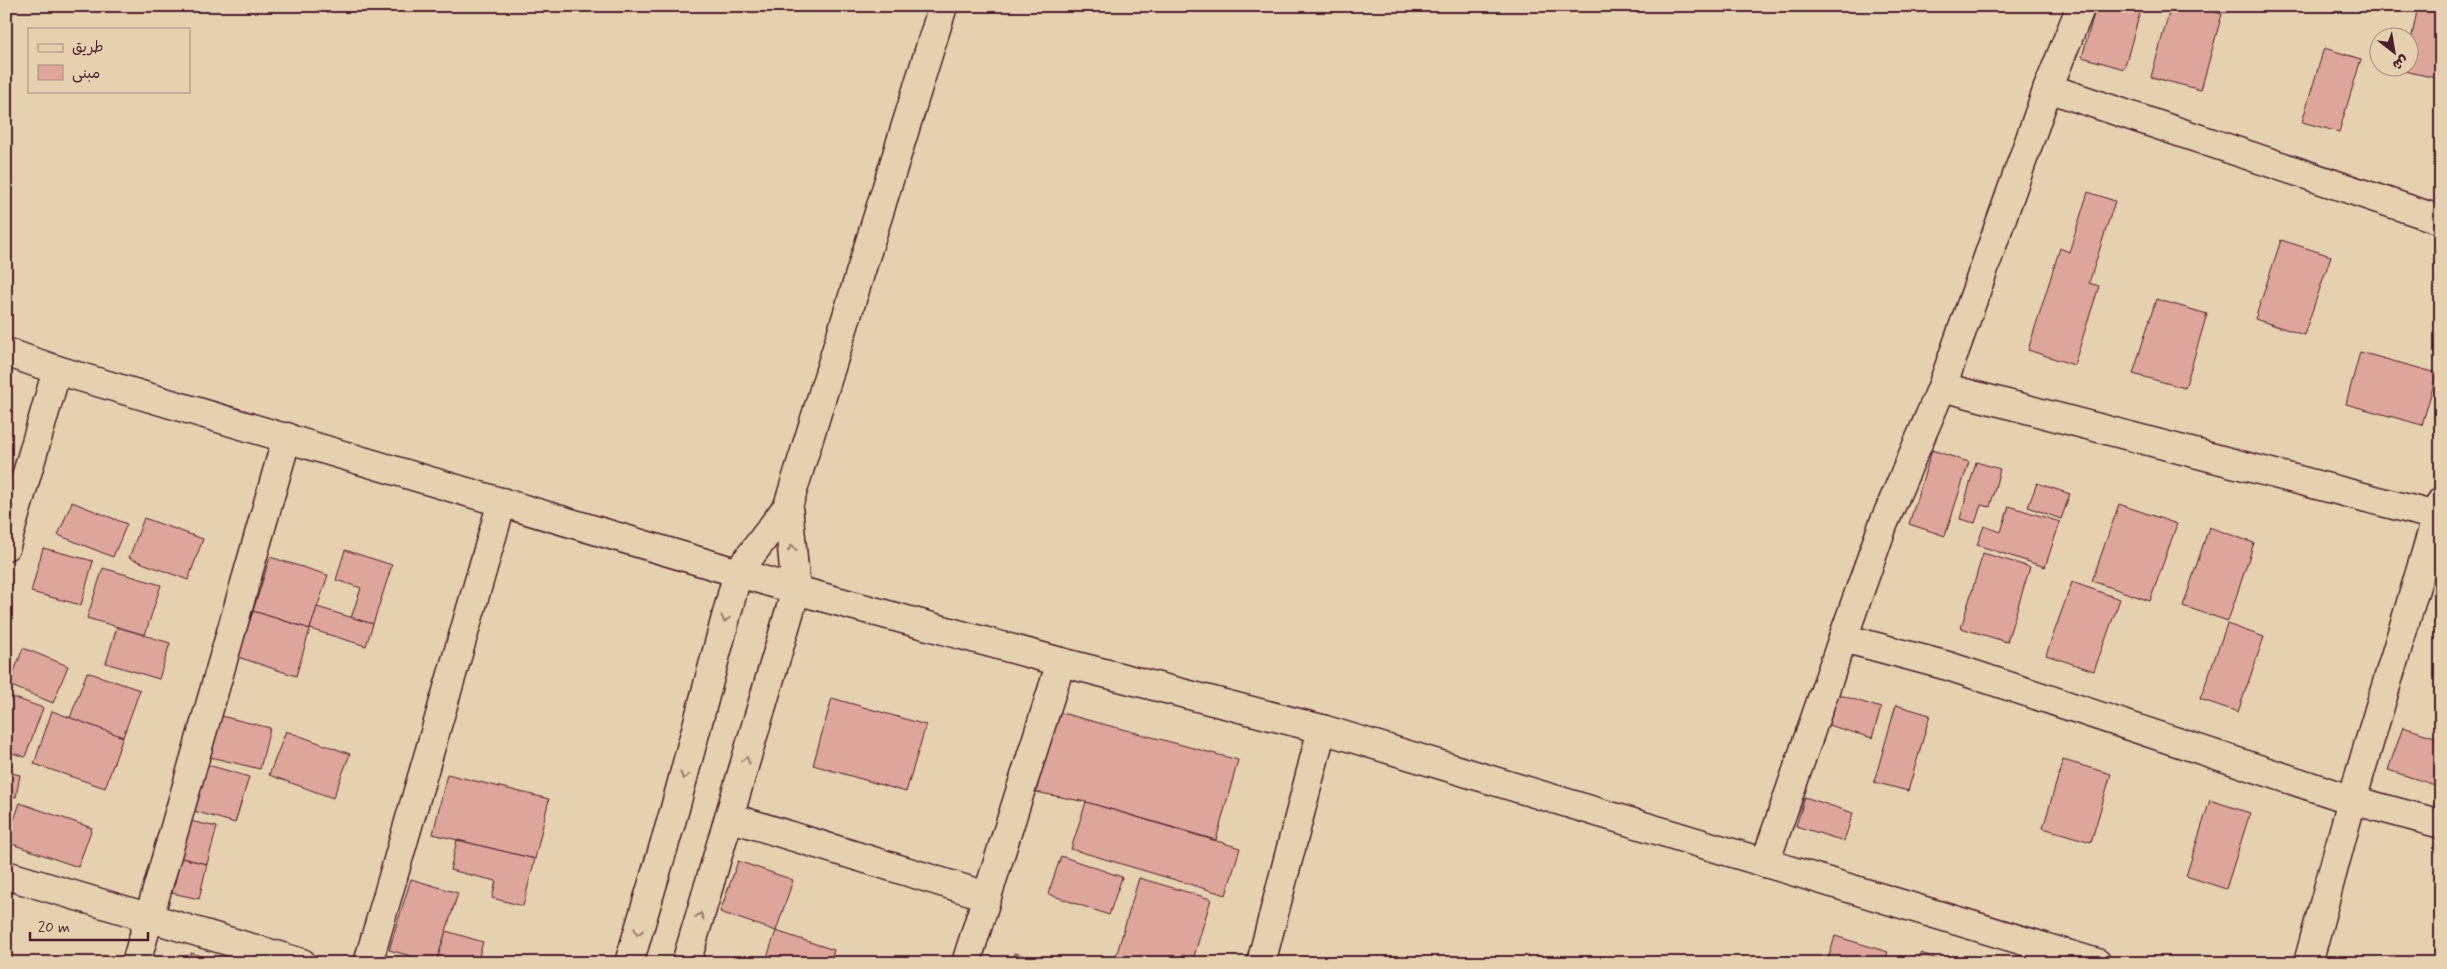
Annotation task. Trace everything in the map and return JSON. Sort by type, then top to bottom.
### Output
[{"type":"street","points":[[628,963],[674,812],[738,572],[788,506],[943,6]]},
{"type":"street","points":[[1765,863],[1882,525],[1942,387],[2048,88],[2081,6]]},
{"type":"street","points":[[2048,88],[2441,220]]},
{"type":"street","points":[[6,352],[58,370],[796,590],[1060,662],[1322,729],[2097,963]]},
{"type":"street","points":[[6,546],[58,370]]},
{"type":"street","points":[[1942,387],[2439,509],[2352,800],[2308,963]]},
{"type":"street","points":[[136,963],[287,437]]},
{"type":"street","points":[[368,963],[502,502]]},
{"type":"street","points":[[686,963],[796,590],[788,506]]},
{"type":"street","points":[[1843,638],[1948,666],[2352,800],[2441,824]]},
{"type":"street","points":[[966,963],[1060,662]]},
{"type":"street","points":[[1261,963],[1322,729]]},
{"type":"street","points":[[729,817],[987,896]]},
{"type":"street","points":[[6,875],[150,916],[302,963]]},
{"type":"building","points":[[2096,6],[2142,6],[2124,69],[2082,57]]},
{"type":"building","points":[[2171,6],[2192,6],[2222,14],[2201,90],[2151,77]]},
{"type":"building","points":[[2418,6],[2441,6],[2441,79],[2420,74],[2420,28],[2414,28]]},
{"type":"building","points":[[2324,48],[2361,59],[2339,132],[2302,122]]},
{"type":"building","points":[[2088,192],[2115,201],[2089,283],[2099,286],[2074,365],[2028,350],[2060,248],[2069,252]]},
{"type":"building","points":[[2281,240],[2331,256],[2304,335],[2255,319]]},
{"type":"building","points":[[2156,299],[2207,314],[2185,388],[2133,374]]},
{"type":"building","points":[[2360,352],[2437,373],[2422,425],[2346,404]]},
{"type":"building","points":[[1932,450],[1969,462],[1945,536],[1909,524]]},
{"type":"building","points":[[1976,462],[2000,469],[1990,507],[1981,505],[1975,523],[1960,519]]},
{"type":"building","points":[[2037,483],[2070,494],[2061,519],[2028,507]]},
{"type":"building","points":[[72,502],[127,524],[113,557],[58,535]]},
{"type":"building","points":[[2119,504],[2177,524],[2150,601],[2092,581]]},
{"type":"building","points":[[2009,506],[2060,522],[2045,567],[1977,545],[1984,526],[2001,532]]},
{"type":"building","points":[[144,518],[203,539],[188,580],[129,558]]},
{"type":"building","points":[[2209,527],[2254,543],[2228,621],[2183,606]]},
{"type":"building","points":[[43,548],[93,561],[81,605],[31,592]]},
{"type":"building","points":[[345,550],[392,565],[373,624],[351,618],[361,588],[336,580]]},
{"type":"building","points":[[1983,553],[2030,567],[2007,642],[1961,628]]},
{"type":"building","points":[[270,557],[328,575],[310,629],[253,611]]},
{"type":"building","points":[[103,568],[161,585],[145,635],[87,618]]},
{"type":"building","points":[[2072,582],[2120,599],[2094,671],[2046,655]]},
{"type":"building","points":[[317,607],[373,624],[366,646],[310,629]]},
{"type":"building","points":[[253,611],[310,629],[296,676],[238,657]]},
{"type":"building","points":[[2227,624],[2264,637],[2238,712],[2200,699]]},
{"type":"building","points":[[117,627],[170,643],[159,679],[106,663]]},
{"type":"building","points":[[23,648],[68,666],[53,703],[9,685]]},
{"type":"building","points":[[87,672],[140,690],[123,737],[70,718]]},
{"type":"building","points":[[1837,694],[1881,708],[1872,738],[1828,725]]},
{"type":"building","points":[[7,695],[43,708],[25,757],[6,751]]},
{"type":"building","points":[[832,698],[926,725],[906,792],[813,765]]},
{"type":"building","points":[[1896,705],[1930,715],[1908,791],[1874,782]]},
{"type":"building","points":[[52,711],[123,737],[105,788],[34,764]]},
{"type":"building","points":[[1058,712],[1238,760],[1216,840],[1086,802],[1036,792]]},
{"type":"building","points":[[221,716],[270,728],[260,769],[210,757]]},
{"type":"building","points":[[2403,727],[2441,739],[2441,787],[2388,770]]},
{"type":"building","points":[[286,731],[350,754],[333,798],[269,775]]},
{"type":"building","points":[[2063,760],[2111,774],[2091,842],[2043,828]]},
{"type":"building","points":[[205,764],[249,777],[235,823],[191,810]]},
{"type":"building","points":[[11,773],[20,775],[16,797],[7,795]]},
{"type":"building","points":[[447,774],[549,799],[535,859],[433,834]]},
{"type":"building","points":[[1805,797],[1853,813],[1844,841],[1796,826]]},
{"type":"building","points":[[2210,800],[2250,813],[2226,889],[2186,876]]},
{"type":"building","points":[[1086,802],[1240,848],[1226,895],[1071,849]]},
{"type":"building","points":[[20,803],[92,828],[78,867],[6,842]]},
{"type":"building","points":[[190,821],[217,827],[207,864],[181,858]]},
{"type":"building","points":[[457,840],[535,859],[523,906],[492,898],[496,881],[450,870]]},
{"type":"building","points":[[1061,856],[1122,877],[1109,915],[1048,894]]},
{"type":"building","points":[[181,858],[207,864],[199,899],[172,893]]},
{"type":"building","points":[[738,861],[793,880],[776,931],[720,912]]},
{"type":"building","points":[[1139,878],[1211,899],[1192,963],[1114,963]]},
{"type":"building","points":[[411,879],[458,893],[436,963],[389,950]]},
{"type":"building","points":[[446,931],[483,942],[477,963],[436,963]]},
{"type":"building","points":[[776,931],[834,950],[830,963],[765,963]]},
{"type":"building","points":[[1835,936],[1888,952],[1884,963],[1827,963]]},
{"type":"building","points":[[191,953],[223,963],[188,963]]},
{"type":"building","points":[[1014,953],[1054,963],[1012,963]]},
{"type":"building","points":[[1921,953],[1947,963],[1917,963]]}]
